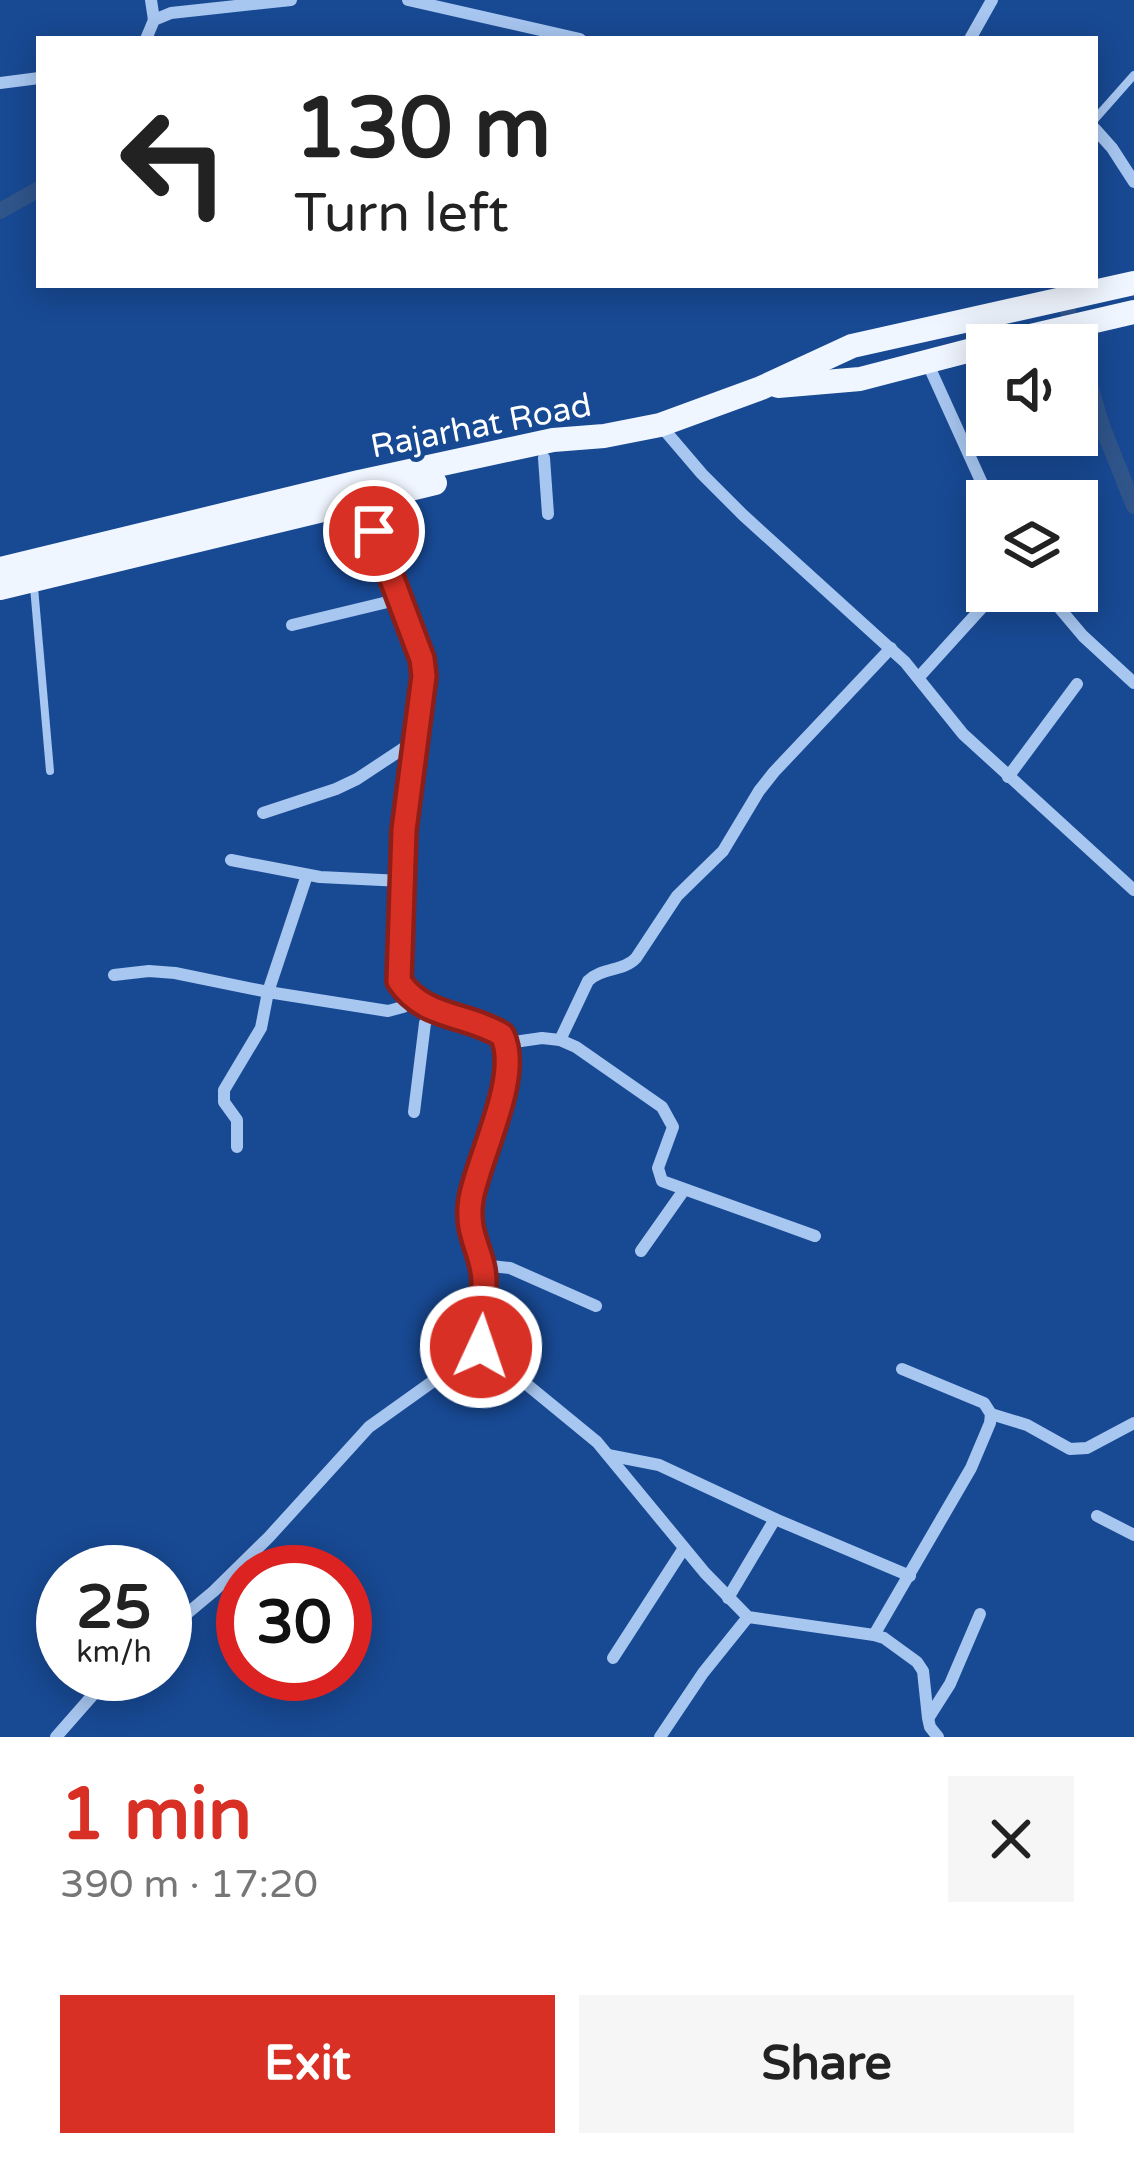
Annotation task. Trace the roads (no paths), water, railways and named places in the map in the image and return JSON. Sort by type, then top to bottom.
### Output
[{"type":"main road","points":[[761,388],[852,346],[1134,284]]},
{"type":"main road","points":[[1082,324],[1124,314]]},
{"type":"main road","points":[[761,388],[860,379],[966,351]]},
{"type":"main road","name":"Rajarhat Road","points":[[0,569],[358,482],[554,440],[660,425],[761,388]]},
{"type":"main road","points":[[0,588],[567,453],[604,436]]},
{"type":"street","points":[[147,36],[154,20],[151,0]]},
{"type":"street","points":[[154,20],[171,13],[291,0]]},
{"type":"street","points":[[408,0],[567,36]]},
{"type":"street","points":[[972,36],[992,0]]},
{"type":"street","points":[[0,83],[36,78]]},
{"type":"street","points":[[1098,133],[1134,182]]},
{"type":"street","points":[[939,357],[983,480]]},
{"type":"street","points":[[660,425],[743,515],[891,648],[953,724],[1134,890]]},
{"type":"street","points":[[544,458],[548,514]]},
{"type":"street","points":[[364,499],[423,668],[404,830],[399,981],[413,1000],[495,1030],[506,1042],[503,1091],[470,1205],[471,1236],[484,1288],[477,1322],[481,1347],[586,1431],[748,1617],[874,1635],[917,1662],[923,1671],[930,1727],[938,1737]]},
{"type":"street","points":[[292,625],[400,598]]},
{"type":"street","points":[[919,677],[979,612]]},
{"type":"street","points":[[1063,612],[1134,683]]},
{"type":"street","points":[[560,1040],[588,981],[594,974],[630,965],[677,896],[723,851],[773,772],[891,648]]},
{"type":"street","points":[[1009,777],[1077,684]]},
{"type":"street","points":[[262,812],[336,789],[416,740]]},
{"type":"street","points":[[231,860],[308,875],[402,881]]},
{"type":"street","points":[[237,1147],[237,1120],[223,1097],[261,1028],[268,992],[308,875]]},
{"type":"street","points":[[114,975],[160,971],[388,1011],[413,1000]]},
{"type":"street","points":[[414,1112],[425,1023],[433,1010]]},
{"type":"street","points":[[506,1042],[560,1040],[662,1107],[673,1126],[658,1173],[662,1181],[815,1236]]},
{"type":"street","points":[[640,1251],[684,1190]]},
{"type":"street","points":[[481,1265],[510,1268],[596,1306]]},
{"type":"street","points":[[192,1609],[268,1537],[369,1427],[481,1347]]},
{"type":"street","points":[[874,1635],[971,1468],[990,1424],[991,1414],[984,1403],[902,1369]]},
{"type":"street","points":[[991,1414],[1028,1425],[1070,1449],[1087,1448],[1134,1423]]},
{"type":"street","points":[[608,1455],[659,1465],[910,1576]]},
{"type":"street","points":[[1097,1516],[1134,1535]]},
{"type":"street","points":[[728,1598],[775,1519]]},
{"type":"street","points":[[613,1658],[684,1548]]},
{"type":"street","points":[[928,1718],[950,1684],[980,1614]]},
{"type":"street","points":[[660,1737],[748,1617]]},
{"type":"street","points":[[56,1737],[88,1701]]},
{"type":"lane","points":[[1098,116],[1134,75]]},
{"type":"lane","points":[[33,580],[50,771]]},
{"type":"waterway","points":[[0,211],[36,191]]},
{"type":"waterway","points":[[1061,288],[1102,426],[1134,506]]}]
